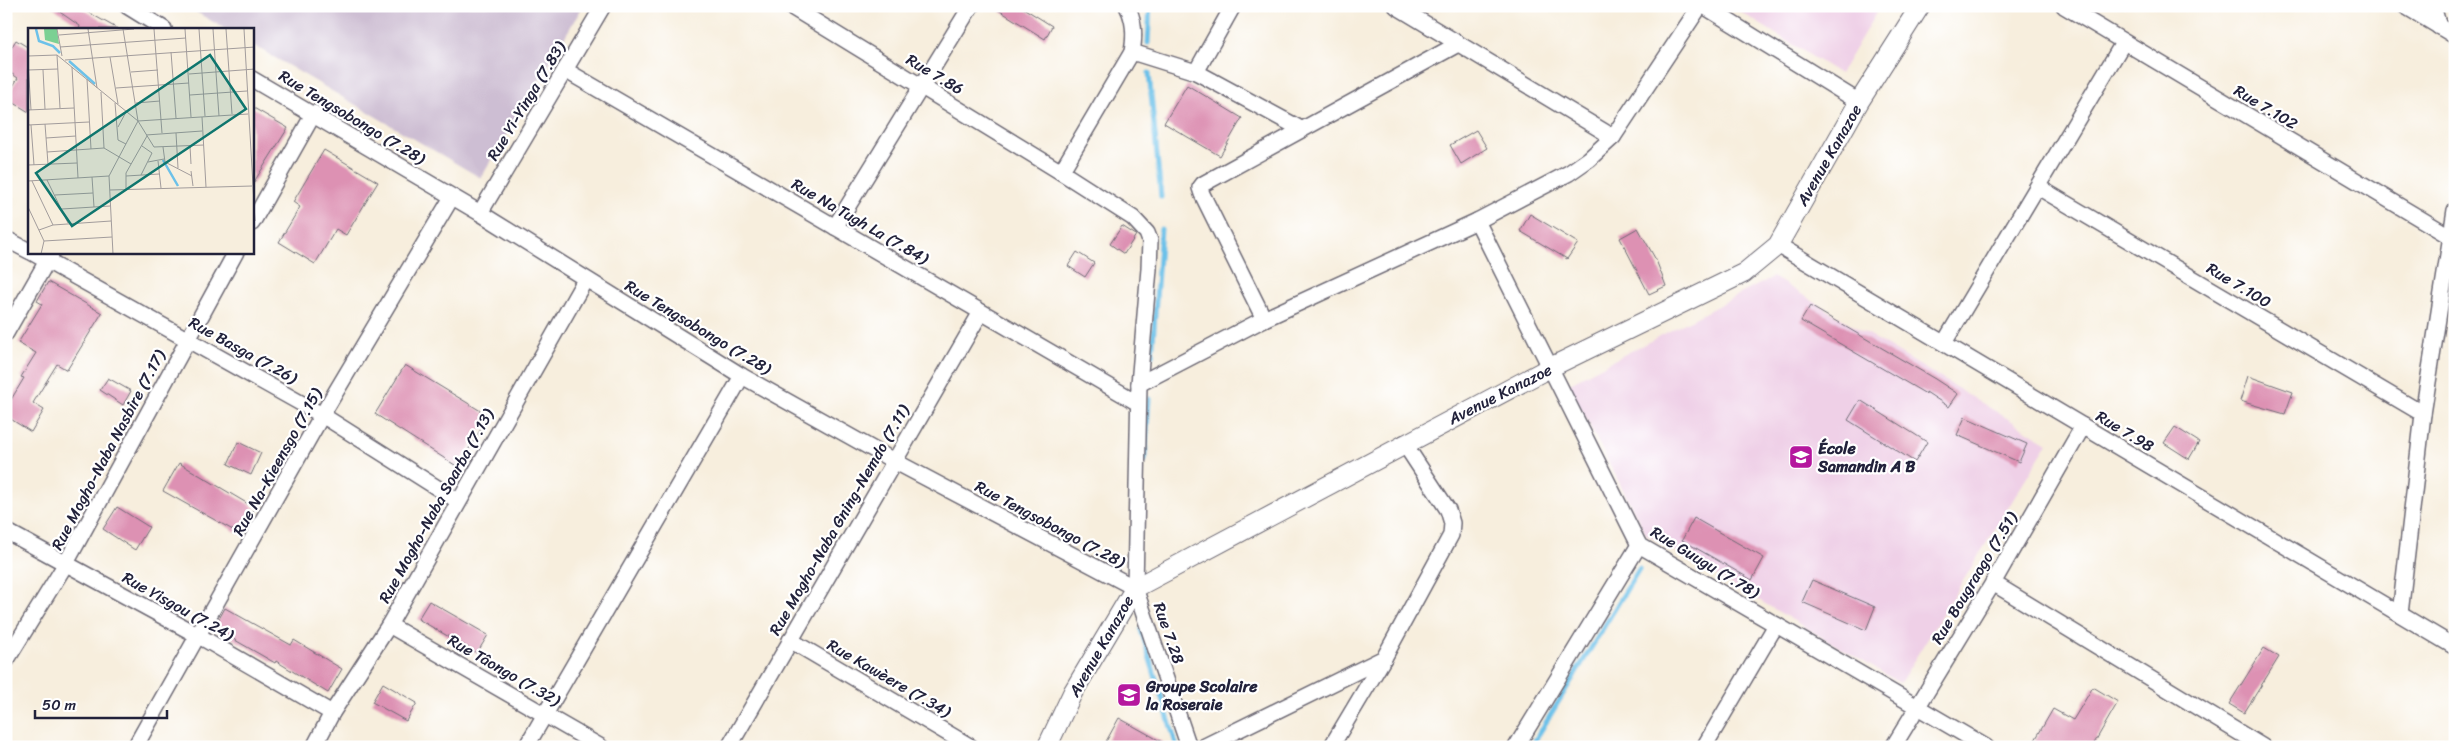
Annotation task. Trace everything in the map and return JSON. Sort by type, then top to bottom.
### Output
[{"type":"street","points":[[127,6],[162,28]]},
{"type":"street","name":"Rue Yi-Yinga (7.83)","points":[[480,213],[603,6]]},
{"type":"street","name":"Rue 7.86","points":[[790,6],[1061,172],[1133,218],[1147,233],[1150,241],[1149,270],[1139,384]]},
{"type":"street","points":[[835,226],[971,6]]},
{"type":"street","points":[[1061,172],[1132,52],[1135,36],[1132,15],[1127,6]]},
{"type":"street","points":[[1196,72],[1233,6]]},
{"type":"street","points":[[1396,6],[1614,137]]},
{"type":"street","points":[[1139,384],[1264,319],[1477,221],[1569,173],[1589,159],[1614,137],[1702,6],[1859,102]]},
{"type":"street","name":"Avenue Kanazoe","points":[[1047,747],[1073,692],[1135,588],[1404,443],[1550,368],[1744,273],[1778,245],[1859,102],[1920,6]]},
{"type":"street","name":"Rue 7.102","points":[[2064,6],[2450,237]]},
{"type":"street","points":[[2405,6],[2455,36]]},
{"type":"street","points":[[2433,6],[2439,26]]},
{"type":"street","points":[[1944,343],[2123,43]]},
{"type":"street","points":[[1264,319],[1200,188],[1206,181],[1458,44]]},
{"type":"street","points":[[1132,52],[1196,72],[1301,129]]},
{"type":"street","name":"Rue Na Tugh La (7.84)","points":[[565,70],[1138,403]]},
{"type":"street","name":"Rue Tengsobongo (7.28)","points":[[254,80],[314,113],[480,213],[742,376],[894,461],[1135,588]]},
{"type":"street","points":[[254,219],[314,113]]},
{"type":"street","name":"Rue 7.100","points":[[2038,187],[2423,414]]},
{"type":"street","name":"Rue Na-Kieensgo (7.15)","points":[[135,747],[322,415],[452,197]]},
{"type":"street","points":[[2400,614],[2423,414],[2455,210]]},
{"type":"street","name":"Rue Guugu (7.78)","points":[[1477,221],[1639,545],[1986,747]]},
{"type":"street","name":"Rue Basga (7.26)","points":[[6,239],[28,251]]},
{"type":"street","name":"Rue 7.98","points":[[1778,245],[2455,647]]},
{"type":"street","name":"Rue Mogho-Naba Nasbire (7.17)","points":[[6,661],[66,565],[187,339],[235,254]]},
{"type":"street","points":[[6,333],[49,257]]},
{"type":"street","name":"Rue Basga (7.26)","points":[[49,257],[187,339],[322,415],[458,501]]},
{"type":"street","name":"Rue Mogho-Naba Soarba (7.13)","points":[[314,747],[332,713],[390,625],[458,501],[585,280]]},
{"type":"street","name":"Rue Mogho-Naba Gning-Nemdo (7.11)","points":[[729,747],[981,312]]},
{"type":"street","points":[[526,747],[742,376]]},
{"type":"street","name":"Rue 7.28","points":[[1139,384],[1135,588],[1189,747]]},
{"type":"street","name":"Rue Bougraogo (7.51)","points":[[1893,747],[1993,583],[2083,426]]},
{"type":"street","points":[[1331,747],[1384,658],[1451,535],[1452,523],[1448,510],[1404,443]]},
{"type":"street","name":"Rue Yisgou (7.24)","points":[[6,531],[199,636],[332,713]]},
{"type":"street","points":[[1516,747],[1639,545]]},
{"type":"street","points":[[1993,583],[2263,747]]},
{"type":"street","name":"Rue Tâongo (7.32)","points":[[390,625],[601,747]]},
{"type":"street","points":[[1704,747],[1776,625]]},
{"type":"street","name":"Rue Kawèere (7.34)","points":[[790,640],[971,747]]},
{"type":"street","points":[[1203,747],[1384,658]]},
{"type":"shaded area","points":[[186,6],[583,6],[481,178],[254,46],[254,28],[223,28]]},
{"type":"shaded area","points":[[1731,6],[1880,6],[1840,74]]},
{"type":"shaded area","points":[[1773,277],[2048,443],[1900,683],[1646,534],[1568,384]]},
{"type":"building","points":[[51,6],[77,6],[116,28],[79,28],[80,26]]},
{"type":"building","points":[[992,6],[1020,6],[1052,26],[1045,39]]},
{"type":"building","points":[[16,40],[28,47],[28,111],[6,98],[18,78],[6,70],[6,56]]},
{"type":"building","points":[[1187,85],[1242,118],[1220,156],[1164,123]]},
{"type":"building","points":[[254,108],[288,128],[254,182]]},
{"type":"building","points":[[1476,130],[1487,148],[1461,164],[1450,145]]},
{"type":"building","points":[[324,150],[378,182],[346,235],[336,229],[315,264],[279,242],[300,207],[293,202]]},
{"type":"building","points":[[1530,214],[1578,243],[1567,259],[1520,231]]},
{"type":"building","points":[[1122,226],[1136,235],[1124,254],[1110,244]]},
{"type":"building","points":[[1638,228],[1656,260],[1666,286],[1649,294],[1620,238]]},
{"type":"building","points":[[1077,252],[1094,263],[1085,277],[1068,266]]},
{"type":"building","points":[[48,282],[102,313],[67,370],[57,364],[33,403],[44,410],[31,432],[6,416],[6,408],[24,378],[21,377],[36,353],[18,343],[42,304],[37,301]]},
{"type":"building","points":[[1810,306],[1958,394],[1949,407],[1801,321]]},
{"type":"building","points":[[405,365],[489,416],[458,467],[375,414]]},
{"type":"building","points":[[2248,376],[2293,392],[2285,414],[2240,401]]},
{"type":"building","points":[[108,378],[131,391],[123,405],[100,390]]},
{"type":"building","points":[[1860,400],[1927,442],[1915,462],[1848,420]]},
{"type":"building","points":[[1965,417],[2027,444],[2019,462],[1957,435]]},
{"type":"building","points":[[2175,427],[2199,442],[2189,459],[2164,443]]},
{"type":"building","points":[[238,442],[261,453],[251,475],[228,464]]},
{"type":"building","points":[[179,463],[255,508],[240,534],[163,491]]},
{"type":"building","points":[[117,507],[149,527],[135,550],[103,529]]},
{"type":"building","points":[[1694,518],[1764,558],[1752,580],[1682,540]]},
{"type":"building","points":[[1812,580],[1875,607],[1866,630],[1802,602]]},
{"type":"building","points":[[429,601],[488,635],[477,653],[418,619]]},
{"type":"building","points":[[225,608],[291,645],[294,640],[342,669],[328,693],[276,661],[275,663],[214,628]]},
{"type":"building","points":[[2264,648],[2279,657],[2244,713],[2229,704]]},
{"type":"building","points":[[383,683],[417,703],[406,721],[372,702]]},
{"type":"building","points":[[2093,687],[2118,702],[2092,747],[2031,747],[2053,709],[2073,720]]},
{"type":"building","points":[[1119,718],[1171,747],[1103,747]]},
{"type":"waterway","points":[[1148,43],[1150,6]]},
{"type":"waterway","points":[[1149,73],[1161,197]]},
{"type":"waterway","points":[[1152,356],[1161,229]]},
{"type":"waterway","points":[[1145,460],[1149,399]]},
{"type":"waterway","points":[[1531,747],[1639,569]]},
{"type":"waterway","points":[[1141,630],[1177,747]]},
{"type":"place","name":"École Samandin A B","points":[[1801,457]]},
{"type":"place","name":"Groupe Scolaire la Roseraie","points":[[1129,695]]}]
